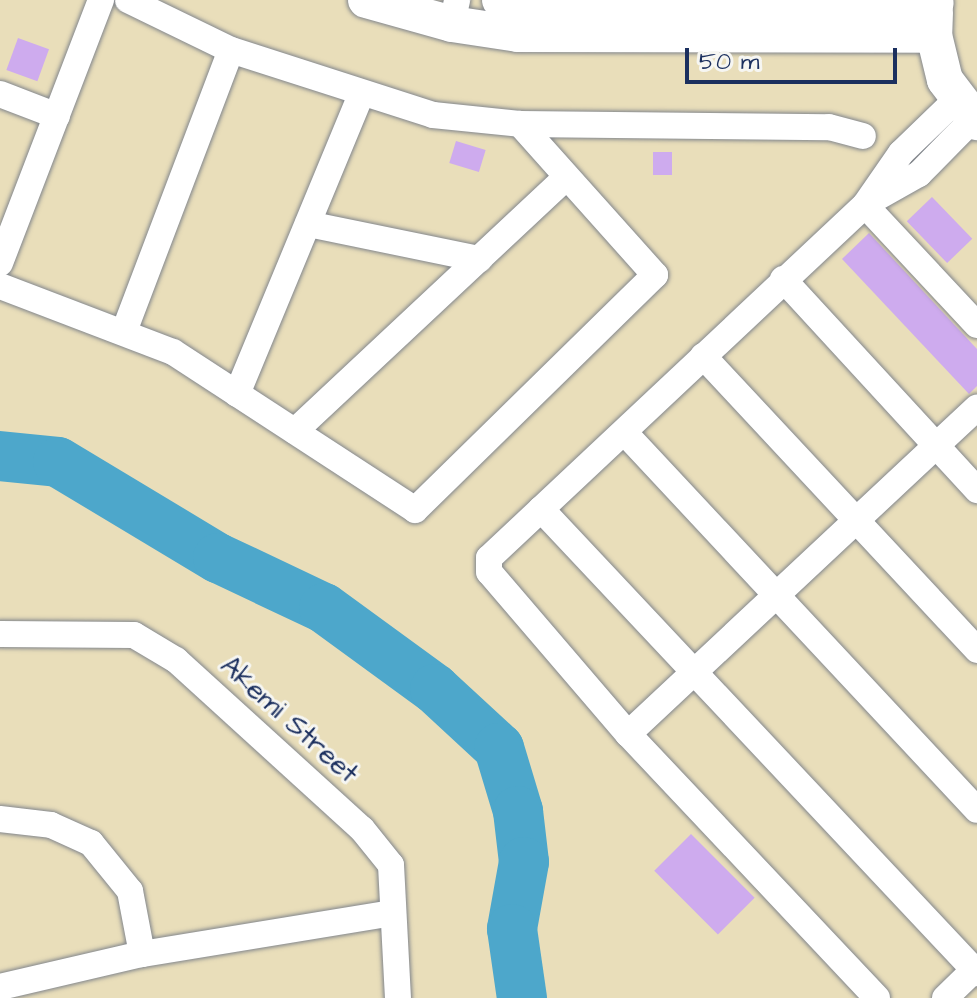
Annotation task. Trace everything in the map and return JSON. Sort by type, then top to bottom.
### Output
[{"type":"street","points":[[1,253],[101,0]]},
{"type":"street","points":[[128,0],[231,50],[361,95],[433,115],[520,124],[829,127],[863,136]]},
{"type":"street","points":[[366,0],[589,38],[936,13]]},
{"type":"street","points":[[500,0],[603,8],[891,9],[936,13]]},
{"type":"street","points":[[877,998],[628,734],[489,572],[489,558],[865,205],[901,153],[969,113],[937,58],[936,13]]},
{"type":"street","points":[[125,329],[231,50]]},
{"type":"street","points":[[0,94],[57,116]]},
{"type":"street","points":[[237,394],[361,95]]},
{"type":"street","points":[[0,286],[125,329],[173,352],[415,510],[655,275],[565,178],[520,124]]},
{"type":"street","points":[[295,431],[565,178]]},
{"type":"street","points":[[865,205],[977,325]]},
{"type":"street","points":[[308,224],[479,259]]},
{"type":"street","points":[[783,279],[977,490]]},
{"type":"street","points":[[703,356],[977,650]]},
{"type":"street","points":[[628,734],[977,407]]},
{"type":"street","points":[[624,432],[977,810]]},
{"type":"street","points":[[541,509],[976,970],[945,998]]},
{"type":"street","name":"Akemi Street","points":[[0,634],[134,635],[176,660],[362,829],[391,865],[398,998]]},
{"type":"street","points":[[0,819],[51,825],[91,843],[130,891],[142,954]]},
{"type":"street","points":[[0,987],[142,954],[393,913]]},
{"type":"building","points":[[18,38],[49,49],[37,81],[6,70]]},
{"type":"building","points":[[456,141],[486,150],[479,172],[449,163]]},
{"type":"building","points":[[653,152],[672,152],[672,175],[653,175]]},
{"type":"building","points":[[932,197],[972,239],[947,263],[907,221]]},
{"type":"building","points":[[869,233],[977,349],[977,386],[969,394],[842,259]]},
{"type":"building","points":[[691,834],[755,898],[718,934],[654,871]]},
{"type":"waterway","points":[[0,456],[58,462],[218,558],[324,608],[435,689],[499,748],[518,811],[524,862],[512,929],[522,998]]}]
